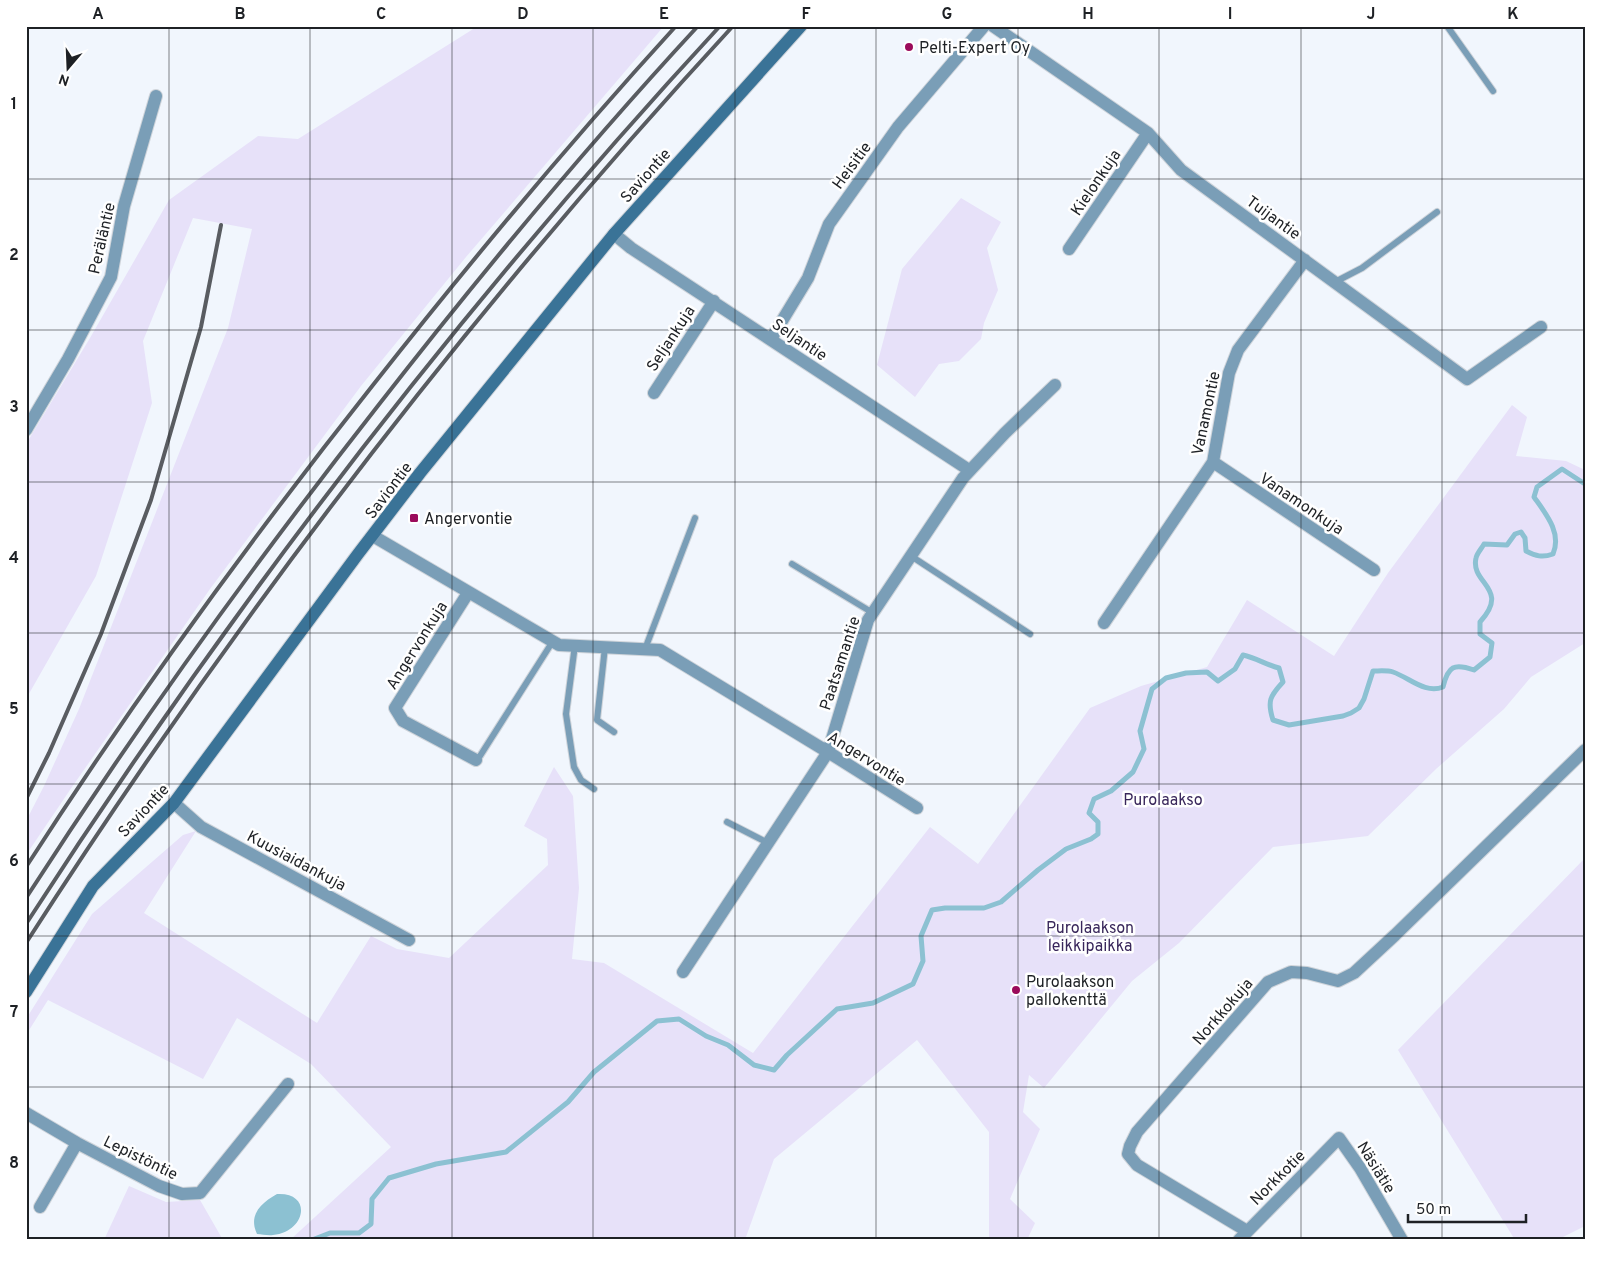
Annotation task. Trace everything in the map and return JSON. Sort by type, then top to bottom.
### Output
[{"type":"main road","name":"Saviontie","points":[[26,992],[93,886],[174,803],[420,473],[614,234],[801,26]]},
{"type":"street","name":"Heisitie","points":[[771,339],[808,278],[829,224],[898,127],[984,26]]},
{"type":"street","name":"Tuijantie","points":[[993,26],[1148,133],[1181,170],[1467,378],[1540,327]]},
{"type":"street","name":"Peräläntie","points":[[26,430],[68,359],[111,277],[124,206],[156,96]]},
{"type":"street","name":"Kielonkuja","points":[[1069,249],[1148,133]]},
{"type":"street","name":"Seljantie","points":[[614,234],[631,248],[969,470]]},
{"type":"street","name":"Vanamontie","points":[[1104,623],[1213,462],[1229,373],[1238,350],[1305,260]]},
{"type":"street","name":"Seljankuja","points":[[654,393],[714,301]]},
{"type":"street","name":"Paatsamantie","points":[[683,972],[828,752],[868,620],[969,470],[1055,385]]},
{"type":"street","name":"Vanamonkuja","points":[[1213,462],[1374,570]]},
{"type":"street","name":"Angervontie","points":[[373,536],[559,645],[660,650],[917,808]]},
{"type":"street","name":"Angervonkuja","points":[[468,593],[395,708],[403,721],[478,758]]},
{"type":"street","name":"Norkkokuja","points":[[1243,1235],[1137,1166],[1128,1154],[1137,1132],[1268,982],[1291,972],[1307,973],[1338,981],[1354,974],[1585,750]]},
{"type":"street","name":"Kuusiaidankuja","points":[[174,803],[202,827],[409,940]]},
{"type":"street","name":"Lepistöntie","points":[[26,1113],[77,1143],[159,1186],[182,1194],[200,1193],[288,1084]]},
{"type":"street","name":"Norkkotie","points":[[1243,1235],[1339,1138]]},
{"type":"street","name":"Näsiätie","points":[[1339,1138],[1360,1168],[1402,1240]]},
{"type":"street","points":[[40,1207],[77,1143]]},
{"type":"lane","points":[[1447,26],[1493,91]]},
{"type":"lane","points":[[1335,282],[1362,268],[1437,212]]},
{"type":"lane","points":[[644,649],[695,518]]},
{"type":"lane","points":[[911,556],[1030,634]]},
{"type":"lane","points":[[792,564],[873,613]]},
{"type":"lane","points":[[478,758],[553,641]]},
{"type":"lane","points":[[575,645],[566,714],[574,767],[581,780],[594,789]]},
{"type":"lane","points":[[605,647],[597,720],[614,732]]},
{"type":"lane","points":[[727,822],[768,843]]},
{"type":"green space","points":[[478,26],[664,26],[466,257],[361,386],[210,589],[26,855],[26,821],[79,709],[228,328],[252,229],[193,218],[143,341],[152,403],[96,576],[26,699],[26,444],[90,338],[169,200],[258,136],[298,139]]},
{"type":"green space","points":[[961,198],[1001,222],[987,248],[998,290],[984,323],[981,339],[959,361],[939,364],[915,397],[877,365],[902,269]]},
{"type":"green space","points":[[1512,405],[1527,417],[1516,456],[1566,461],[1585,470],[1585,643],[1531,677],[1504,709],[1436,769],[1368,836],[1273,847],[1179,943],[1132,981],[1044,1088],[1029,1075],[1023,1112],[1040,1129],[1010,1199],[1035,1223],[1027,1240],[989,1240],[989,1132],[917,1040],[774,1159],[746,1237],[742,1240],[290,1240],[391,1147],[311,1064],[237,1018],[203,1079],[48,1000],[26,1035],[26,1019],[92,914],[183,835],[196,831],[144,913],[317,1023],[371,936],[397,949],[449,958],[548,865],[547,839],[524,826],[554,767],[573,796],[579,888],[572,959],[604,963],[753,1053],[930,827],[978,864],[1090,708],[1141,686],[1207,667],[1247,600],[1334,656],[1388,573]]},
{"type":"green space","points":[[1585,858],[1585,1226],[1557,1240],[1515,1240],[1398,1050]]},
{"type":"green space","points":[[129,1186],[166,1202],[200,1200],[223,1240],[104,1240]]},
{"type":"water","points":[[277,1194],[289,1195],[296,1199],[300,1205],[301,1213],[298,1220],[293,1227],[284,1232],[271,1235],[257,1234],[254,1221],[255,1215],[266,1201]]},
{"type":"waterway","points":[[312,1240],[330,1233],[359,1233],[371,1224],[372,1199],[389,1178],[436,1164],[506,1152],[568,1102],[594,1072],[657,1021],[679,1019],[706,1036],[728,1045],[754,1065],[774,1070],[787,1055],[837,1009],[873,1003],[913,984],[923,961],[921,936],[932,910],[984,908],[1001,902],[1066,849],[1091,839],[1098,834],[1098,822],[1089,813],[1094,799],[1111,791],[1133,772],[1144,749],[1140,731],[1152,689],[1166,678],[1186,673],[1207,672],[1218,681],[1235,669],[1243,655],[1279,668],[1283,682],[1275,691],[1271,699],[1270,708],[1273,720],[1289,725],[1343,716],[1359,708],[1373,671],[1393,672],[1424,687],[1436,689],[1443,687],[1447,674],[1453,668],[1461,667],[1474,670],[1490,657],[1492,643],[1480,634],[1480,622],[1492,601],[1491,594],[1478,574],[1476,567],[1478,552],[1484,544],[1507,545],[1515,534],[1521,532],[1525,538],[1526,551],[1539,556],[1553,554],[1556,539],[1548,517],[1534,497],[1537,487],[1562,469],[1585,484]]},
{"type":"railway","points":[[26,867],[150,682],[237,562],[327,443],[446,293],[521,203],[676,26]]},
{"type":"railway","points":[[26,898],[152,710],[240,587],[331,467],[415,358],[533,213],[698,26]]},
{"type":"railway","points":[[26,924],[104,806],[185,689],[268,573],[353,460],[532,239],[625,131],[720,26]]},
{"type":"railway","points":[[26,943],[188,703],[272,585],[360,469],[449,355],[541,243],[733,26]]},
{"type":"railway","points":[[26,799],[49,753],[101,634],[151,500],[201,327],[221,225]]},
{"type":"place","name":"Pelti-Expert Oy","points":[[909,47]]},
{"type":"place","name":"Angervontie","points":[[414,518]]},
{"type":"place","name":"Purolaakson pallokenttä","points":[[1016,990]]},
{"type":"park label","name":"Purolaakso","points":[[1163,799]]},
{"type":"park label","name":"Purolaakson leikkipaikka","points":[[1090,936]]}]
